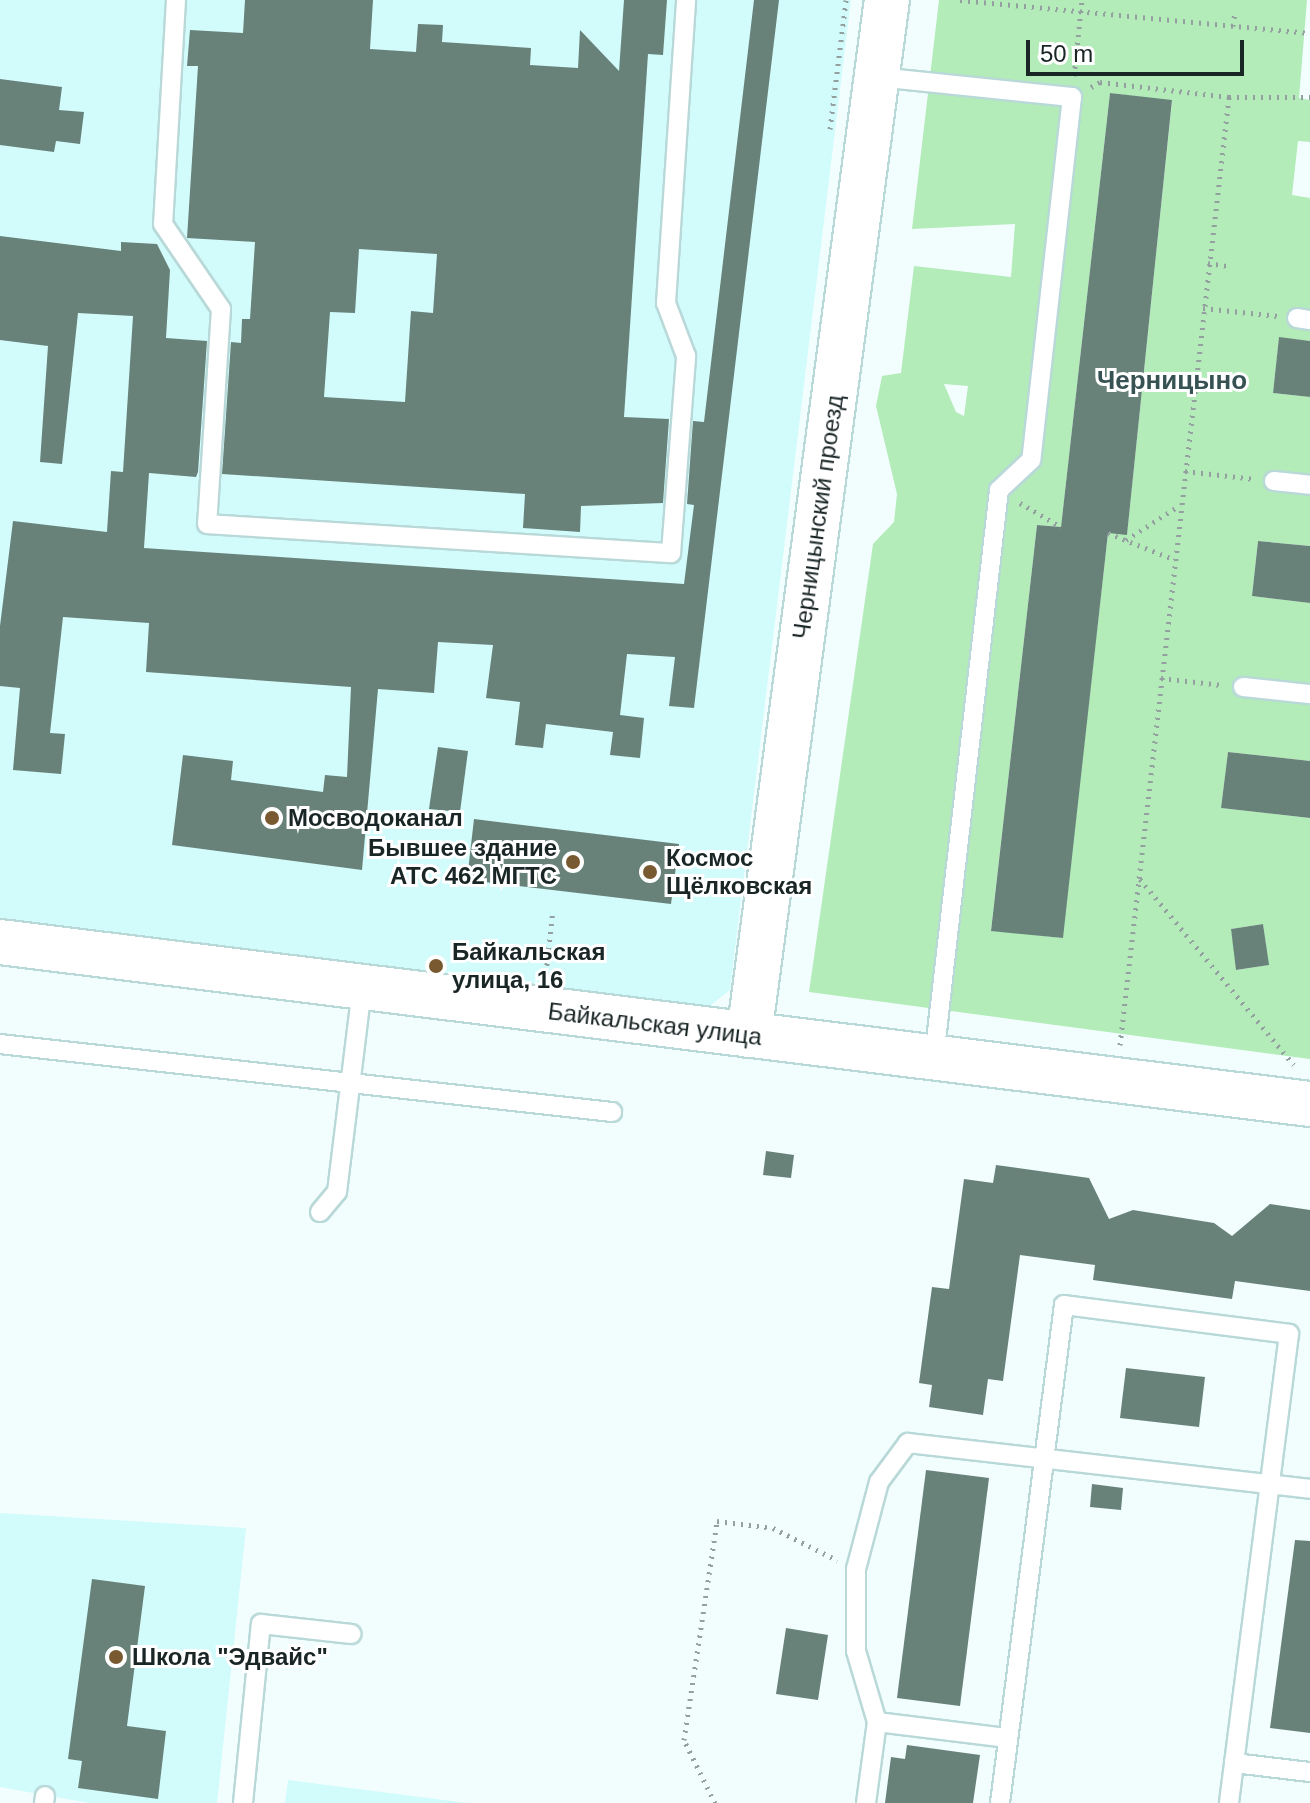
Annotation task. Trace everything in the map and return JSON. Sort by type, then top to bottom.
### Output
[{"type":"street","name":"Черницынский проезд","points":[[749,1035],[887,0]]},
{"type":"street","name":"Байкальская улица","points":[[0,942],[934,1058],[1305,1088]]},
{"type":"lane","points":[[176,0],[163,224],[221,309],[207,524],[671,553],[686,356],[666,303],[686,0]]},
{"type":"lane","points":[[877,77],[1072,97],[1031,460],[999,490],[934,1058]]},
{"type":"lane","points":[[1274,481],[1310,485]]},
{"type":"lane","points":[[1243,687],[1310,694]]},
{"type":"lane","points":[[320,1212],[337,1192],[362,989]]},
{"type":"lane","points":[[0,1044],[612,1112]]},
{"type":"lane","points":[[1000,1803],[1064,1305],[1289,1334],[1229,1803]]},
{"type":"lane","points":[[866,1803],[877,1722],[856,1651],[856,1569],[879,1482],[908,1443],[1310,1489]]},
{"type":"lane","points":[[243,1803],[261,1624],[351,1634]]},
{"type":"lane","points":[[877,1722],[1008,1738]]},
{"type":"lane","points":[[1234,1763],[1310,1772]]},
{"type":"path","points":[[960,0],[1310,33]]},
{"type":"path","points":[[1072,97],[1082,0]]},
{"type":"path","points":[[1233,26],[1235,11]]},
{"type":"path","points":[[1072,97],[1100,82],[1229,97],[1310,97]]},
{"type":"path","points":[[1120,1050],[1229,97]]},
{"type":"path","points":[[1208,263],[1228,266]]},
{"type":"path","points":[[1203,308],[1304,319]]},
{"type":"path","points":[[1185,471],[1274,481]]},
{"type":"path","points":[[999,490],[1061,527]]},
{"type":"path","points":[[1126,540],[1181,504]]},
{"type":"path","points":[[1108,533],[1175,560]]},
{"type":"path","points":[[1161,678],[1243,687]]},
{"type":"path","points":[[1139,878],[1305,1088]]},
{"type":"path","points":[[545,980],[553,910]]},
{"type":"path","points":[[715,1803],[684,1740],[717,1521],[773,1528],[856,1569]]},
{"type":"shaded area","points":[[0,0],[851,0],[730,990],[706,1009],[0,921]]},
{"type":"shaded area","name":"Школа \"Эдвайс\"","points":[[0,1513],[246,1528],[217,1803],[89,1803],[0,1787]]},
{"type":"shaded area","points":[[288,1780],[467,1803],[285,1803]]},
{"type":"green space","points":[[939,0],[1307,0],[1299,98],[1310,100],[1310,142],[1298,141],[1292,195],[1310,198],[1310,341],[1279,338],[1273,393],[1310,397],[1310,546],[1258,541],[1252,596],[1310,603],[1310,761],[1228,752],[1221,808],[1310,818],[1310,1059],[809,992],[873,544],[894,522],[897,494],[876,406],[882,376],[901,373],[914,266],[1011,277],[1015,224],[912,229]],"holes":[[[1110,93],[1172,101],[1127,534],[1108,533],[1062,938],[991,930],[1037,525],[1061,527]],[[944,384],[968,386],[964,416],[956,412]],[[1263,924],[1268,965],[1237,970],[1231,929]]]},
{"type":"building","points":[[245,0],[373,0],[370,49],[416,52],[418,24],[443,25],[442,42],[531,48],[530,65],[578,68],[580,30],[619,71],[624,0],[667,0],[663,55],[648,54],[624,417],[669,419],[663,503],[581,506],[580,532],[523,528],[525,494],[222,474],[231,342],[241,343],[242,319],[250,319],[255,242],[187,238],[198,66],[187,66],[190,30],[243,33]],"holes":[[[359,249],[437,254],[433,313],[411,311],[405,402],[324,397],[330,312],[355,313]]]},
{"type":"building","points":[[754,0],[779,0],[694,708],[669,706],[675,657],[627,654],[620,715],[644,718],[640,758],[610,755],[613,732],[546,724],[543,748],[515,745],[520,702],[486,698],[493,645],[438,642],[434,693],[378,689],[362,870],[172,845],[183,755],[233,761],[231,780],[323,792],[325,775],[347,777],[351,687],[146,672],[149,623],[63,617],[50,733],[65,734],[61,774],[13,770],[20,688],[0,686],[0,626],[13,521],[107,532],[111,471],[123,472],[133,316],[78,313],[62,464],[40,462],[48,346],[0,340],[0,236],[121,251],[121,242],[157,244],[170,270],[166,338],[207,341],[198,472],[196,477],[149,473],[144,548],[684,584],[694,505],[687,504],[693,421],[704,422]]},
{"type":"building","points":[[0,79],[62,87],[59,110],[84,112],[80,144],[56,141],[54,152],[0,145]]},
{"type":"building","points":[[1110,93],[1172,100],[1127,535],[1108,533],[1063,938],[991,931],[1037,525],[1061,527]]},
{"type":"building","points":[[1279,337],[1310,341],[1310,397],[1273,393]]},
{"type":"building","points":[[1258,541],[1310,546],[1310,603],[1252,596]]},
{"type":"building","points":[[438,747],[468,751],[460,812],[429,809]]},
{"type":"building","points":[[1228,752],[1310,761],[1310,818],[1221,808]]},
{"type":"building","name":"Бывшее здание АТС 462 МГТС","points":[[474,819],[679,844],[671,904],[467,880]]},
{"type":"building","points":[[1263,924],[1269,965],[1236,970],[1231,929]]},
{"type":"building","points":[[766,1151],[794,1155],[791,1178],[763,1175]]},
{"type":"building","points":[[996,1165],[1089,1178],[1109,1219],[1133,1210],[1214,1223],[1232,1236],[1270,1204],[1310,1210],[1310,1291],[1235,1281],[1232,1299],[1093,1280],[1095,1265],[1020,1255],[1003,1381],[988,1379],[983,1415],[929,1407],[932,1385],[919,1383],[932,1287],[949,1289],[964,1179],[993,1183]]},
{"type":"building","points":[[1126,1368],[1205,1377],[1199,1427],[1120,1418]]},
{"type":"building","points":[[926,1470],[989,1478],[960,1706],[897,1698]]},
{"type":"building","points":[[1092,1484],[1123,1488],[1121,1510],[1090,1507]]},
{"type":"building","points":[[1295,1540],[1310,1541],[1310,1733],[1270,1728]]},
{"type":"building","points":[[92,1579],[145,1586],[127,1726],[166,1731],[158,1799],[78,1788],[82,1761],[68,1759]]},
{"type":"building","points":[[786,1628],[828,1635],[818,1700],[776,1694]]},
{"type":"building","points":[[907,1745],[980,1755],[973,1803],[885,1803],[891,1757],[905,1759]]},
{"type":"place","name":"Мосводоканал","points":[[272,818]]},
{"type":"place","name":"Бывшее здание АТС 462 МГТС","points":[[573,862]]},
{"type":"place","name":"Космос Щёлковская","points":[[650,872]]},
{"type":"place","name":"Байкальская улица, 16","points":[[436,966]]},
{"type":"place","name":"Школа \"Эдвайс\"","points":[[116,1657]]},
{"type":"district","name":"Черницыно","points":[[1172,381]]}]
